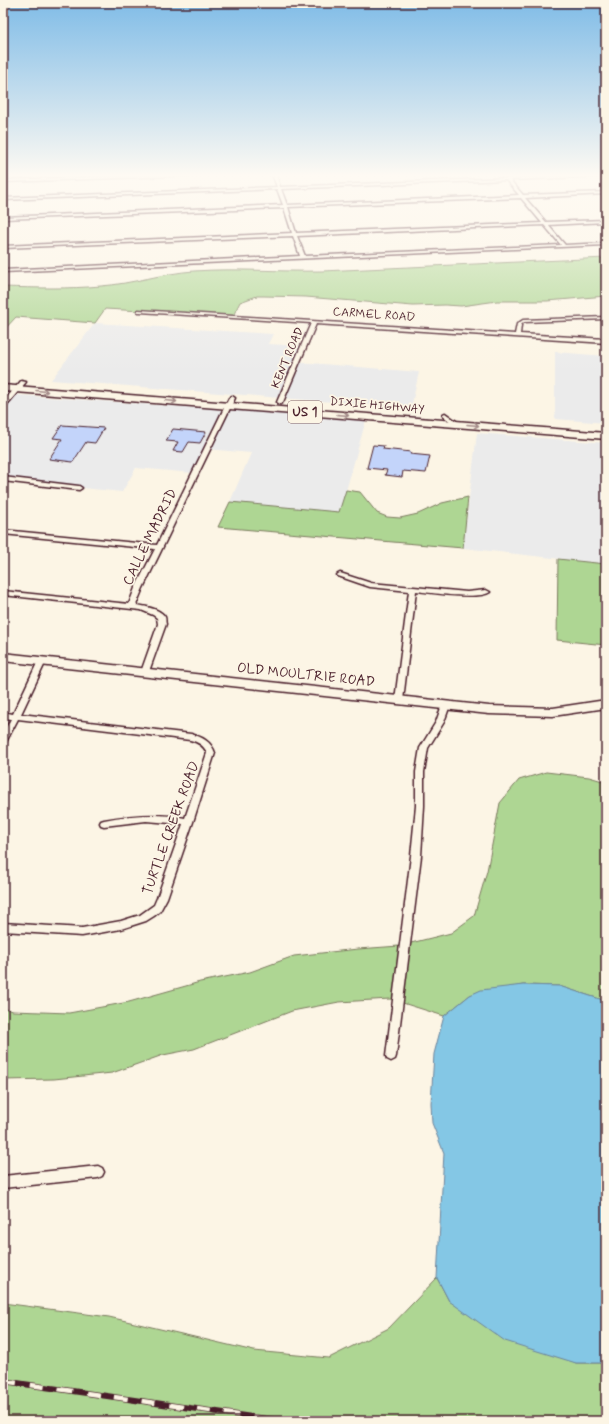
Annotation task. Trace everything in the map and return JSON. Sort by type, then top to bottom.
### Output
[{"type":"main road","name":"US 1","points":[[3,380],[20,386]]},
{"type":"main road","name":"DIXIE HIGHWAY","points":[[3,388],[20,386],[230,402],[457,424],[606,436]]},
{"type":"main road","name":"US 1","points":[[230,402],[280,402],[606,428]]},
{"type":"main road","name":"OLD MOULTRIE ROAD","points":[[3,657],[446,705],[524,712],[573,710],[606,704]]},
{"type":"street","points":[[3,248],[173,240]]},
{"type":"street","points":[[297,240],[303,258]]},
{"type":"street","points":[[559,240],[564,246]]},
{"type":"street","points":[[3,271],[606,244]]},
{"type":"street","name":"CARMEL ROAD","points":[[140,311],[606,340]]},
{"type":"street","points":[[517,335],[519,324],[527,320],[606,318]]},
{"type":"street","name":"KENT ROAD","points":[[280,402],[314,322]]},
{"type":"street","points":[[3,406],[20,386]]},
{"type":"street","name":"CALLE MADRID","points":[[145,672],[162,620],[161,617],[150,610],[132,607],[139,588],[160,548],[230,402]]},
{"type":"street","points":[[445,415],[457,424]]},
{"type":"street","points":[[3,479],[80,488]]},
{"type":"street","points":[[3,532],[160,548]]},
{"type":"street","points":[[340,576],[370,584],[413,589],[466,594],[486,592]]},
{"type":"street","points":[[399,700],[413,589]]},
{"type":"street","points":[[3,593],[132,607]]},
{"type":"street","points":[[3,740],[42,661]]},
{"type":"street","points":[[391,1056],[416,856],[420,806],[420,772],[424,748],[440,722],[446,705]]},
{"type":"street","name":"TURTLE CREEK ROAD","points":[[3,715],[174,734],[191,737],[205,743],[210,748],[210,758],[189,822],[157,908],[143,918],[121,925],[82,932],[3,927]]},
{"type":"street","points":[[104,822],[135,817],[154,817],[189,822]]},
{"type":"street","points":[[3,1182],[98,1172]]},
{"type":"shaded area","points":[[95,323],[273,334],[268,344],[304,346],[298,362],[419,372],[411,408],[51,380]]},
{"type":"shaded area","points":[[555,352],[606,356],[606,423],[555,419]]},
{"type":"shaded area","points":[[3,394],[366,420],[340,512],[230,502],[251,453],[207,449],[193,473],[136,468],[122,492],[3,480]]},
{"type":"shaded area","points":[[477,433],[606,443],[606,564],[463,548]]},
{"type":"green space","points":[[606,258],[606,296],[547,301],[497,301],[461,306],[413,306],[306,297],[257,296],[240,302],[233,316],[105,309],[95,323],[16,317],[3,331],[3,287],[89,287],[113,285],[182,272],[210,270],[322,271]]},
{"type":"green space","points":[[346,490],[360,492],[377,513],[387,517],[400,518],[418,514],[442,503],[468,497],[463,548],[218,527],[230,502],[339,512]]},
{"type":"green space","points":[[558,559],[606,564],[606,645],[557,640]]},
{"type":"green space","points":[[546,772],[589,777],[606,782],[606,1001],[559,986],[523,985],[470,995],[444,1016],[390,999],[339,1002],[292,1011],[194,1049],[163,1055],[112,1073],[54,1079],[3,1080],[3,1008],[13,1011],[69,1013],[129,1002],[200,982],[250,972],[294,956],[399,946],[451,933],[474,916],[487,871],[500,803],[519,780]]},
{"type":"green space","points":[[437,1278],[449,1301],[576,1363],[606,1363],[606,1421],[3,1421],[3,1303],[109,1317],[254,1351],[329,1358],[389,1328]]},
{"type":"water","points":[[523,985],[559,986],[606,1001],[606,1363],[576,1363],[505,1341],[449,1301],[437,1278],[444,1153],[432,1123],[431,1103],[434,1054],[444,1016],[470,995],[481,990]]},
{"type":"building","points":[[62,425],[104,428],[95,443],[86,442],[73,462],[49,459],[62,439],[53,438]]},
{"type":"building","points":[[173,429],[206,432],[200,443],[189,442],[183,452],[173,451],[178,442],[166,441]]},
{"type":"building","points":[[373,445],[384,446],[383,449],[430,456],[426,473],[403,471],[402,477],[385,475],[387,470],[367,468]]},
{"type":"railway","points":[[3,1381],[280,1421]]}]
